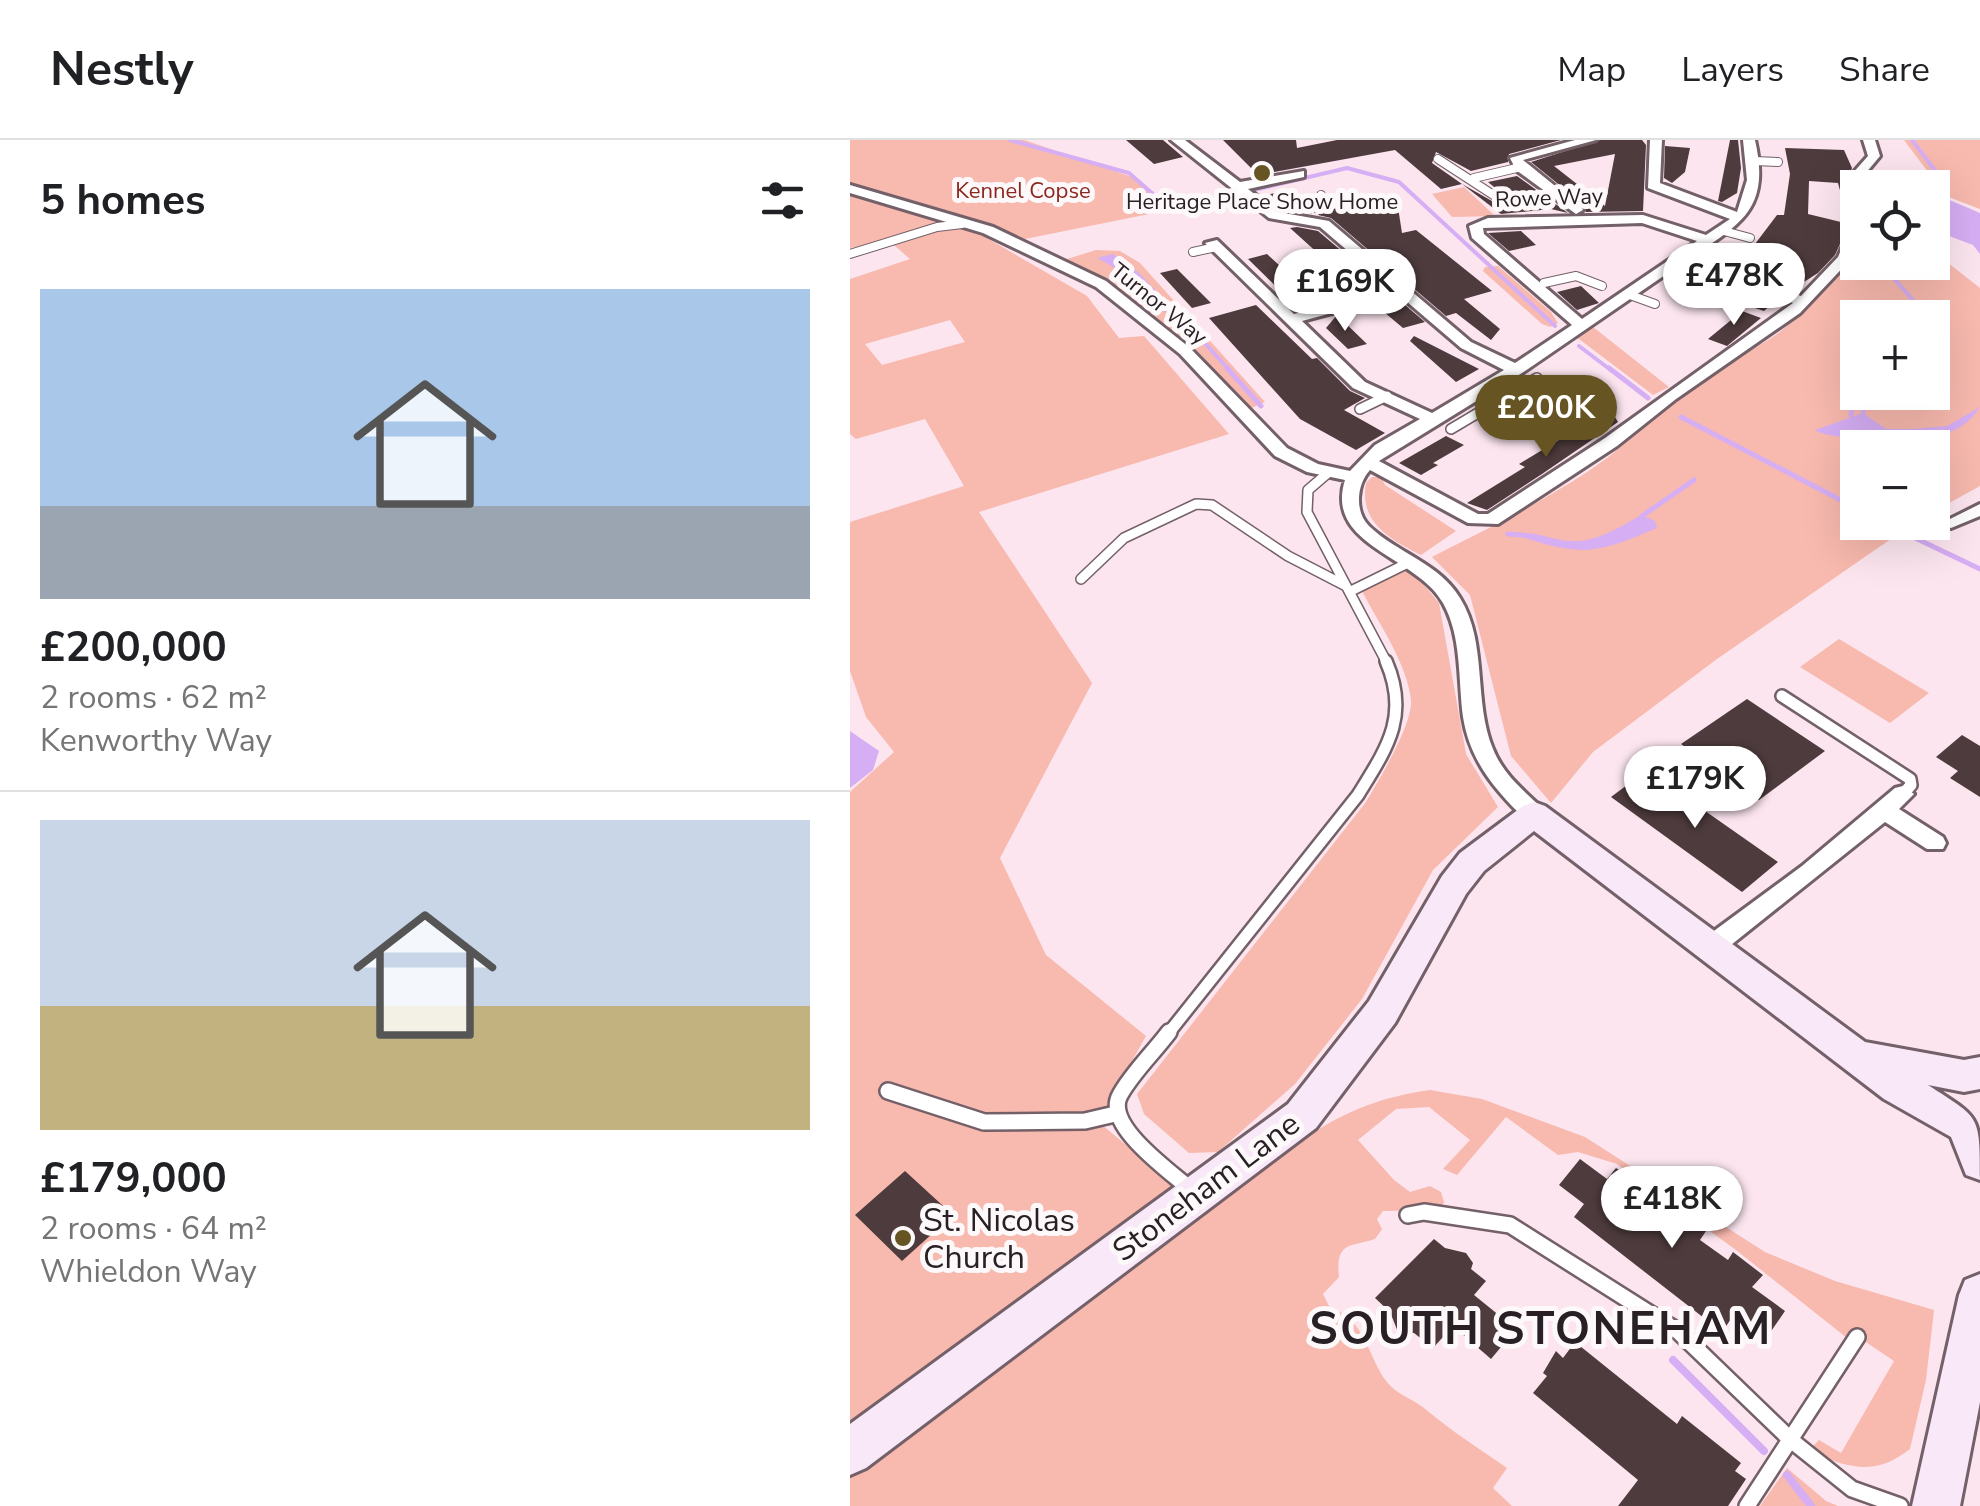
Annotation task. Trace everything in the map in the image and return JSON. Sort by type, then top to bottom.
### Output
[{"type":"street","points":[[1177,140],[1279,218],[1316,214],[1470,348],[1516,370]]},
{"type":"street","points":[[1576,210],[1522,167],[1518,156],[1590,140]]},
{"type":"street","points":[[1656,140],[1654,185],[1740,218]]},
{"type":"street","points":[[1749,140],[1755,162],[1752,194],[1740,218],[1516,370],[1430,418],[1367,461],[1355,478],[1350,506],[1356,524],[1378,544],[1433,578],[1452,600],[1464,631],[1482,749],[1501,783],[1534,814],[1972,1140]]},
{"type":"street","points":[[1862,170],[1874,156],[1868,140]]},
{"type":"street","points":[[1243,190],[1298,174]]},
{"type":"street","name":"Turnor Way","points":[[850,189],[962,224],[1052,258],[1112,292],[1185,351],[1281,452],[1355,478]]},
{"type":"street","name":"Rowe Way","points":[[1583,324],[1574,321],[1505,261],[1477,235],[1476,226],[1488,222],[1643,219],[1710,240]]},
{"type":"street","points":[[1214,245],[1359,385],[1430,418]]},
{"type":"street","points":[[1682,260],[1802,301]]},
{"type":"street","points":[[1367,461],[1480,521],[1492,520],[1532,488],[1795,310],[1840,262]]},
{"type":"street","points":[[1290,320],[1401,290]]},
{"type":"street","points":[[1951,523],[1980,509]]},
{"type":"street","points":[[1712,946],[1903,794]]},
{"type":"street","points":[[1883,810],[1935,843]]},
{"type":"street","name":"Stoneham Lane","points":[[850,1452],[1302,1116],[1322,1096],[1398,987],[1454,885],[1485,851],[1534,814]]},
{"type":"street","points":[[1858,1055],[1972,1074]]},
{"type":"street","points":[[1972,1074],[1951,1091],[1952,1112],[1972,1140]]},
{"type":"street","points":[[1936,1506],[1970,1377],[1980,1295]]},
{"type":"lane","points":[[1438,159],[1456,173],[1474,178],[1498,198]]},
{"type":"lane","points":[[1755,162],[1778,162]]},
{"type":"lane","points":[[1474,178],[1522,167]]},
{"type":"lane","points":[[1316,214],[1320,195]]},
{"type":"lane","points":[[850,254],[962,224]]},
{"type":"lane","points":[[1724,231],[1750,238]]},
{"type":"lane","points":[[1193,252],[1214,245]]},
{"type":"lane","points":[[1544,283],[1576,276],[1602,286]]},
{"type":"lane","points":[[1626,294],[1655,304]]},
{"type":"lane","points":[[1451,428],[1537,378]]},
{"type":"lane","points":[[1480,391],[1499,400]]},
{"type":"lane","points":[[1360,409],[1387,396]]},
{"type":"lane","points":[[1197,1196],[1123,1128],[1116,1114],[1118,1097],[1358,795],[1386,751],[1399,707],[1385,656],[1306,506],[1308,490],[1329,472]]},
{"type":"lane","points":[[1080,579],[1124,538],[1196,504],[1212,505],[1288,556],[1350,589]]},
{"type":"lane","points":[[1350,589],[1410,562]]},
{"type":"lane","points":[[1782,696],[1910,779],[1911,785],[1903,794]]},
{"type":"lane","points":[[888,1091],[984,1122],[1086,1121],[1116,1114]]},
{"type":"lane","points":[[1408,1215],[1424,1212],[1462,1216],[1510,1226],[1679,1332],[1792,1441],[1852,1489],[1900,1506]]},
{"type":"lane","points":[[1748,1506],[1856,1337]]},
{"type":"green space","name":"Kennel Copse","points":[[850,140],[1024,140],[1132,177],[1169,210],[1020,240],[962,216],[954,219],[1087,296],[1119,338],[1144,336],[1229,434],[979,512],[1092,683],[1000,858],[1046,955],[1146,1036],[1114,1093],[1102,1125],[1176,1186],[850,1434],[850,792],[894,752],[866,717],[850,671],[850,522],[964,486],[925,419],[856,439],[850,434],[850,279],[910,259],[888,240],[850,248]],"holes":[[[950,320],[965,342],[882,365],[865,344]]]},
{"type":"green space","points":[[1904,140],[1980,140],[1980,209],[1950,198],[1950,170],[1926,170]]},
{"type":"green space","points":[[1464,187],[1495,216],[1452,217],[1432,194]]},
{"type":"green space","points":[[1096,250],[1120,251],[1140,263],[1265,402],[1249,409],[1152,316],[1111,287],[1112,283],[1064,260]]},
{"type":"green space","points":[[1950,264],[1980,288],[1980,486],[1950,503],[1950,430],[1840,430],[1840,540],[1889,540],[1717,659],[1593,752],[1551,803],[1511,756],[1470,595],[1432,557],[1575,480],[1623,444],[1634,429],[1781,331],[1825,287],[1840,265],[1840,280],[1950,280]]},
{"type":"green space","points":[[1498,266],[1551,312],[1558,323],[1550,327],[1542,324],[1483,271],[1485,267]]},
{"type":"green space","points":[[1593,327],[1669,387],[1653,395],[1575,336]]},
{"type":"green space","points":[[1372,477],[1381,477],[1385,485],[1456,531],[1421,555],[1398,542],[1379,528],[1367,508],[1366,483]]},
{"type":"green space","points":[[1410,568],[1439,603],[1466,754],[1498,807],[1433,870],[1362,999],[1295,1084],[1218,1152],[1189,1153],[1144,1114],[1137,1094],[1366,802],[1394,752],[1407,723],[1411,700],[1398,658],[1362,591]]},
{"type":"green space","points":[[1839,639],[1929,693],[1890,723],[1800,667]]},
{"type":"green space","points":[[1430,1090],[1482,1099],[1585,1137],[1765,1252],[1835,1281],[1934,1310],[1926,1380],[1910,1449],[1886,1463],[1865,1467],[1816,1455],[1814,1445],[1819,1440],[1841,1453],[1894,1361],[1854,1334],[1847,1338],[1736,1250],[1617,1164],[1578,1152],[1558,1155],[1506,1117],[1457,1175],[1443,1169],[1470,1140],[1429,1107],[1396,1109],[1358,1140],[1410,1192],[1430,1186],[1441,1192],[1444,1202],[1440,1210],[1383,1211],[1377,1219],[1382,1229],[1375,1239],[1342,1251],[1339,1277],[1323,1294],[1330,1308],[1342,1313],[1358,1329],[1390,1386],[1507,1468],[1493,1488],[1512,1506],[850,1506],[850,1474],[1264,1165],[1342,1116],[1382,1100]]},
{"type":"green space","points":[[1787,1468],[1826,1501],[1838,1506],[1760,1506]]},
{"type":"shaded area","points":[[1950,200],[1980,213],[1980,254],[1973,245],[1950,236]]},
{"type":"shaded area","points":[[1113,254],[1139,273],[1194,331],[1185,329],[1117,269],[1097,258]]},
{"type":"shaded area","points":[[1980,407],[1950,432],[1840,430],[1840,437],[1815,430],[1863,413],[1886,429],[1947,426]]},
{"type":"shaded area","points":[[1641,515],[1655,521],[1657,528],[1605,547],[1576,550],[1522,537],[1524,533],[1581,541],[1608,533]]},
{"type":"shaded area","points":[[850,731],[879,751],[873,770],[850,788]]},
{"type":"building","points":[[1126,140],[1163,140],[1183,157],[1154,164]]},
{"type":"building","points":[[1223,140],[1296,140],[1297,148],[1337,140],[1561,140],[1509,154],[1508,162],[1471,171],[1436,152],[1432,163],[1462,184],[1441,189],[1395,150],[1258,175]]},
{"type":"building","points":[[1600,140],[1642,140],[1646,145],[1643,211],[1586,212],[1583,204],[1531,162]],"holes":[[[1615,154],[1605,206],[1554,166]]]},
{"type":"building","points":[[1730,140],[1738,140],[1741,168],[1737,193],[1722,202],[1718,201]]},
{"type":"building","points":[[1665,146],[1690,148],[1685,172],[1672,183],[1664,178]]},
{"type":"building","points":[[1785,148],[1844,150],[1852,168],[1840,170],[1840,190],[1838,183],[1809,181],[1808,214],[1840,222],[1840,244],[1818,273],[1793,289],[1721,265],[1746,245],[1755,244],[1777,215],[1784,215],[1790,174]]},
{"type":"building","points":[[1517,176],[1568,213],[1551,209],[1501,214],[1462,184],[1499,205],[1505,196],[1488,182]]},
{"type":"building","points":[[1290,189],[1309,204],[1312,214],[1280,208],[1263,196]]},
{"type":"building","points":[[1397,201],[1402,233],[1416,230],[1492,291],[1464,299],[1500,329],[1491,340],[1456,313],[1446,316],[1331,218],[1318,215],[1324,209],[1381,207],[1380,202]]},
{"type":"building","points":[[1290,228],[1318,231],[1383,286],[1357,293]]},
{"type":"building","points":[[1521,231],[1536,245],[1509,251],[1488,233]]},
{"type":"building","points":[[1267,254],[1322,303],[1291,301],[1248,259]]},
{"type":"building","points":[[1177,269],[1211,303],[1192,308],[1160,273]]},
{"type":"building","points":[[1705,276],[1775,301],[1764,311],[1712,294],[1699,303],[1680,296]]},
{"type":"building","points":[[1581,286],[1599,303],[1577,310],[1557,292]]},
{"type":"building","points":[[1398,299],[1425,322],[1403,328],[1378,307],[1371,306]]},
{"type":"building","points":[[1256,305],[1312,359],[1317,358],[1350,391],[1365,398],[1344,410],[1385,433],[1356,450],[1300,419],[1209,318]]},
{"type":"building","points":[[1742,311],[1761,318],[1727,346],[1708,339]]},
{"type":"building","points":[[1337,315],[1367,344],[1348,349],[1326,328]]},
{"type":"building","points":[[1414,336],[1479,369],[1456,382],[1410,341]]},
{"type":"building","points":[[1610,409],[1618,422],[1542,474],[1487,510],[1467,503],[1525,467],[1519,464]]},
{"type":"building","points":[[1446,436],[1464,445],[1421,475],[1399,463]]},
{"type":"building","points":[[1747,699],[1825,751],[1759,800],[1681,744]]},
{"type":"building","points":[[1962,735],[1980,746],[1980,797],[1950,778],[1958,771],[1936,757]]},
{"type":"building","points":[[1647,770],[1778,862],[1742,892],[1611,797]]},
{"type":"building","points":[[1580,1159],[1607,1179],[1616,1168],[1644,1187],[1638,1196],[1665,1214],[1672,1206],[1706,1231],[1700,1240],[1728,1260],[1733,1252],[1763,1275],[1752,1287],[1785,1311],[1763,1343],[1731,1319],[1722,1332],[1574,1217],[1584,1204],[1559,1185]]},
{"type":"building","name":"St. Nicolas Church","points":[[905,1171],[953,1215],[902,1261],[855,1215]]},
{"type":"building","points":[[1434,1239],[1445,1248],[1466,1253],[1473,1263],[1471,1269],[1486,1281],[1474,1295],[1516,1329],[1491,1359],[1453,1326],[1433,1348],[1414,1333],[1398,1332],[1390,1312],[1375,1298]]},
{"type":"building","points":[[1575,1342],[1677,1424],[1682,1416],[1741,1463],[1735,1471],[1746,1479],[1728,1506],[1618,1506],[1638,1480],[1533,1393],[1547,1376],[1543,1373],[1556,1351],[1563,1358]]},
{"type":"waterway","points":[[1010,140],[1129,173],[1169,208],[1180,207]]},
{"type":"waterway","points":[[1912,140],[1935,170]]},
{"type":"waterway","points":[[1254,190],[1347,168],[1399,182],[1555,326]]},
{"type":"waterway","points":[[1189,206],[1235,194]]},
{"type":"waterway","points":[[1895,280],[1913,300]]},
{"type":"waterway","points":[[1194,331],[1230,371]]},
{"type":"waterway","points":[[1579,346],[1612,371]]},
{"type":"waterway","points":[[1227,368],[1261,406]]},
{"type":"waterway","points":[[1609,368],[1648,398]]},
{"type":"waterway","points":[[1851,415],[1852,410]]},
{"type":"waterway","points":[[1681,417],[1840,500]]},
{"type":"waterway","points":[[1642,516],[1694,480]]},
{"type":"waterway","points":[[1508,534],[1523,535]]},
{"type":"waterway","points":[[1919,540],[1980,569]]},
{"type":"waterway","points":[[1673,1360],[1764,1451]]},
{"type":"waterway","points":[[1787,1475],[1811,1506]]},
{"type":"place","name":"Heritage Place Show Home","points":[[1262,173]]},
{"type":"place","name":"St. Nicolas Church","points":[[903,1238]]},
{"type":"district","name":"SOUTH STONEHAM","points":[[1541,1329]]}]
